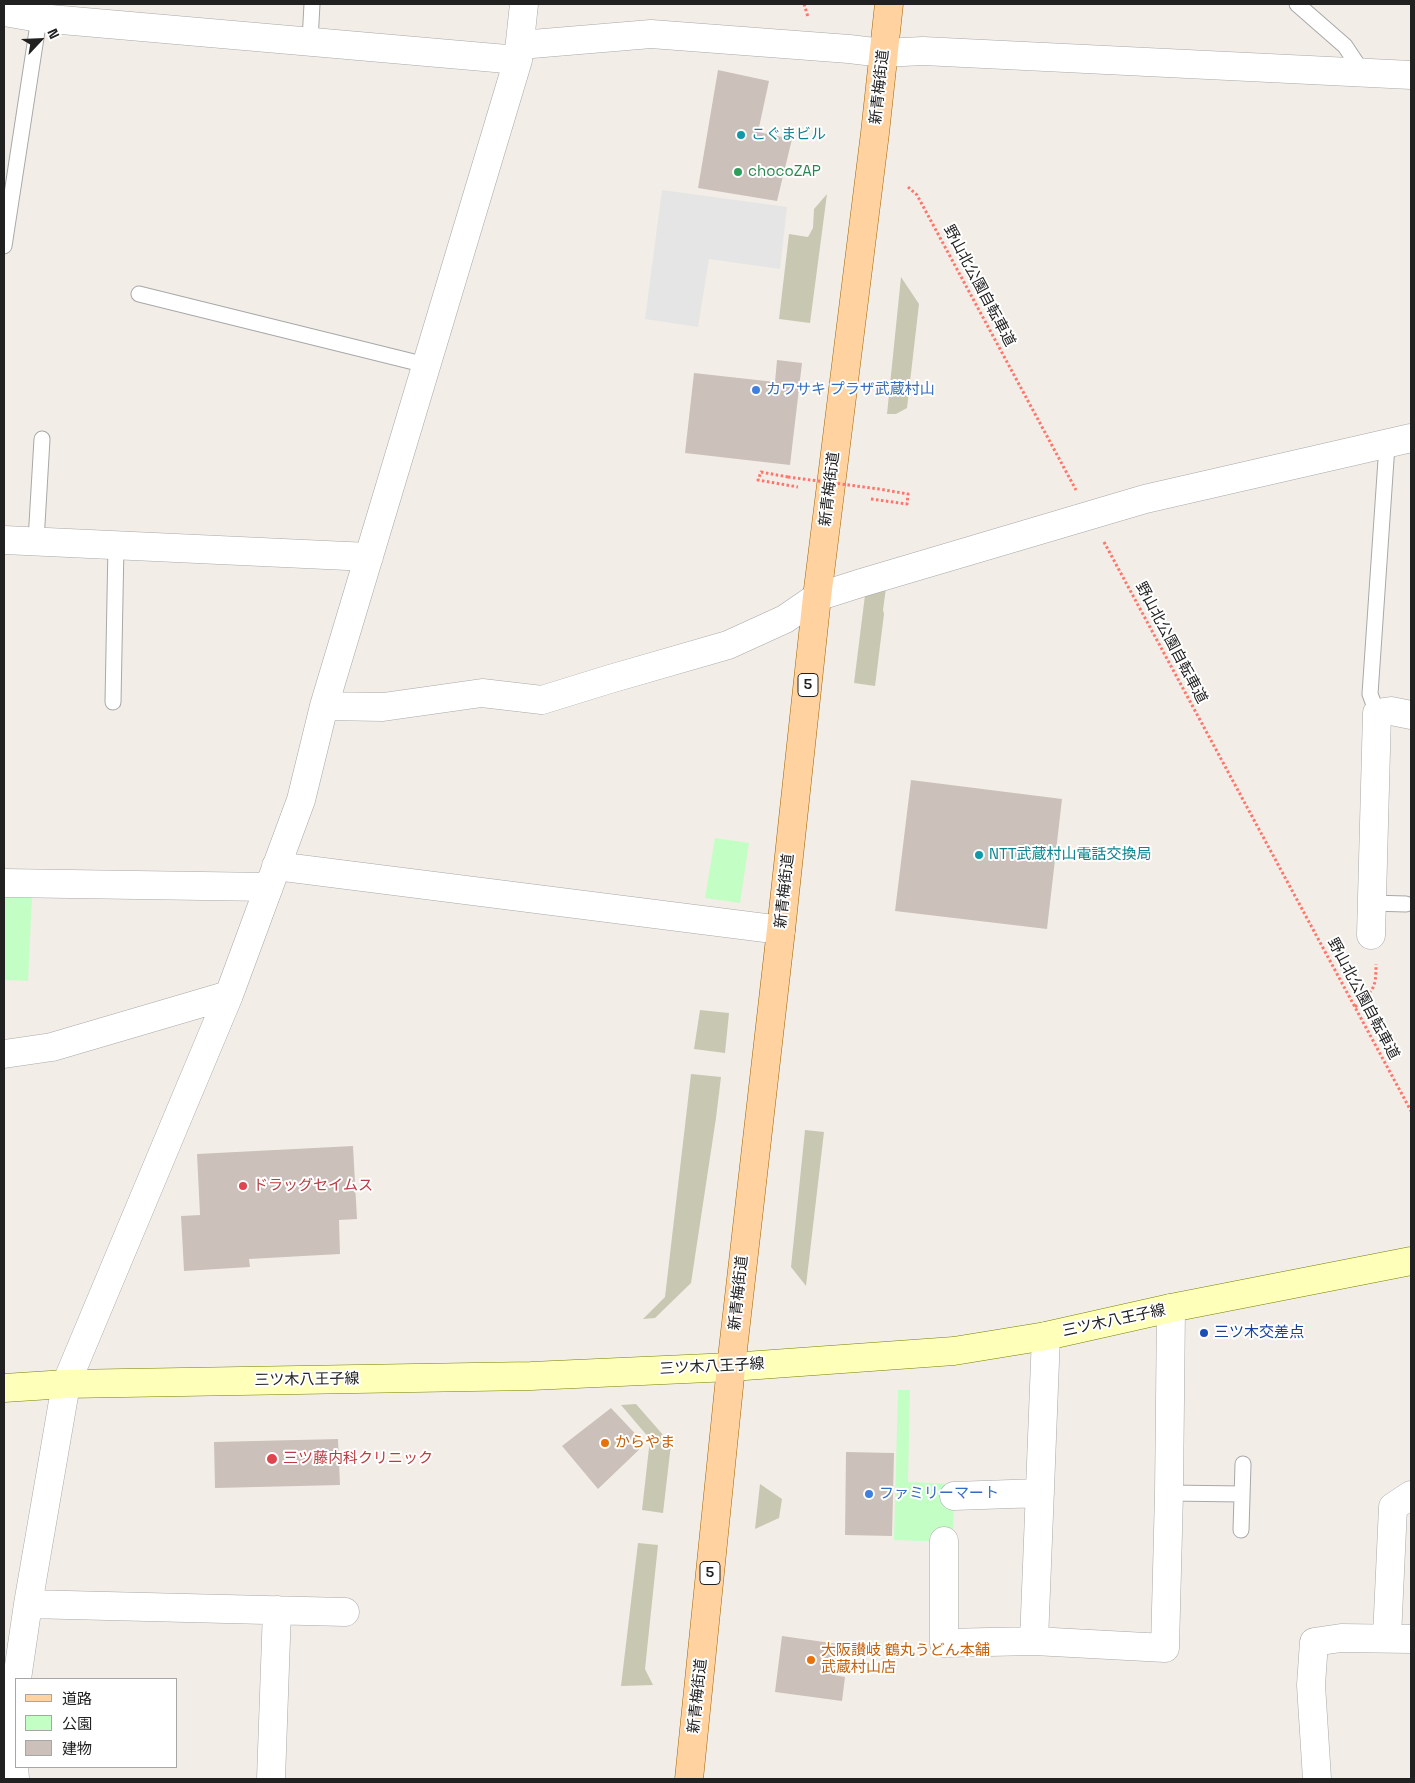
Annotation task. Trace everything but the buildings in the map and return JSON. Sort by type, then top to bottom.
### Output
[{"type":"main road","name":"新青梅街道","points":[[689,1779],[731,1367],[817,597],[875,133],[889,4]]},
{"type":"main road","name":"三ツ木八王子線","points":[[4,1388],[66,1384],[531,1376],[731,1367],[954,1351],[1046,1336],[1171,1308],[1411,1261]]},
{"type":"street","points":[[18,1678],[28,1604],[66,1384],[229,994],[301,800],[324,706],[519,52],[524,4]]},
{"type":"street","points":[[4,12],[39,18],[310,42],[519,52],[651,34],[883,53],[932,52],[1411,75]]},
{"type":"street","points":[[324,706],[383,707],[482,693],[542,700],[728,644],[785,620],[817,597],[1145,499],[1399,442]]},
{"type":"street","points":[[4,540],[369,557]]},
{"type":"street","points":[[1371,935],[1377,713],[1391,711],[1411,714]]},
{"type":"street","points":[[4,883],[272,876],[781,930]]},
{"type":"street","points":[[4,1054],[52,1047],[229,994]]},
{"type":"street","points":[[944,1541],[944,1643],[1034,1641],[1165,1648],[1171,1308]]},
{"type":"street","points":[[1034,1641],[1046,1336]]},
{"type":"street","points":[[954,1496],[1040,1493]]},
{"type":"street","points":[[1317,1779],[1311,1685],[1314,1642],[1341,1638],[1399,1638],[1393,1507],[1411,1495]]},
{"type":"street","points":[[28,1604],[345,1612]]},
{"type":"street","points":[[271,1779],[277,1610]]},
{"type":"street","points":[[15,1696],[11,1727],[15,1779]]},
{"type":"lane","points":[[310,42],[312,4]]},
{"type":"lane","points":[[1297,4],[1345,46],[1362,73]]},
{"type":"lane","points":[[4,246],[39,18]]},
{"type":"lane","points":[[139,294],[426,365]]},
{"type":"lane","points":[[36,541],[42,439]]},
{"type":"lane","points":[[1377,713],[1370,694],[1399,442]]},
{"type":"lane","points":[[113,702],[116,545]]},
{"type":"lane","points":[[1371,903],[1406,904]]},
{"type":"lane","points":[[1241,1530],[1243,1464]]},
{"type":"lane","points":[[1169,1493],[1242,1494]]},
{"type":"path","name":"野山北公園自転車道","points":[[908,187],[917,195],[1411,1111]]},
{"type":"path","points":[[798,487],[758,480],[761,472],[908,494],[907,504],[871,499]]},
{"type":"path","points":[[1354,1007],[1374,989],[1376,983],[1376,945],[1371,935]]},
{"type":"shaded area","points":[[662,190],[787,207],[780,269],[709,259],[698,327],[645,319]]},
{"type":"shaded area","points":[[827,194],[810,323],[779,319],[789,234],[808,237],[813,228],[814,209]]},
{"type":"shaded area","points":[[901,277],[919,304],[907,408],[896,414],[887,414]]},
{"type":"shaded area","points":[[886,588],[875,686],[854,683],[865,595]]},
{"type":"shaded area","points":[[700,1010],[729,1013],[725,1053],[694,1049]]},
{"type":"shaded area","points":[[691,1074],[721,1077],[691,1283],[655,1318],[643,1319],[665,1297]]},
{"type":"shaded area","points":[[805,1130],[824,1132],[806,1286],[791,1267]]},
{"type":"shaded area","points":[[636,1404],[671,1444],[663,1513],[642,1510],[650,1439],[621,1405]]},
{"type":"shaded area","points":[[760,1484],[782,1499],[779,1518],[755,1529]]},
{"type":"shaded area","points":[[638,1543],[658,1545],[645,1669],[653,1685],[621,1686]]},
{"type":"green space","points":[[715,838],[749,843],[740,903],[705,898]]},
{"type":"green space","points":[[32,897],[28,981],[4,980],[5,898]]},
{"type":"green space","points":[[898,1390],[910,1390],[908,1482],[954,1484],[953,1542],[894,1540]]},
{"type":"place","name":"こぐまビル","points":[[741,135]]},
{"type":"place","name":"chocoZAP","points":[[738,172]]},
{"type":"place","name":"カワサキ プラザ武蔵村山","points":[[756,390]]},
{"type":"place","name":"NTT武蔵村山電話交換局","points":[[979,855]]},
{"type":"place","name":"ドラッグセイムス","points":[[243,1186]]},
{"type":"place","name":"三ツ木交差点","points":[[1204,1333]]},
{"type":"place","name":"からやま","points":[[605,1443]]},
{"type":"place","name":"三ツ藤内科クリニック","points":[[272,1459]]},
{"type":"place","name":"ファミリーマート","points":[[869,1494]]},
{"type":"place","name":"大阪讃岐 鶴丸うどん本舗 武蔵村山店","points":[[811,1660]]}]
